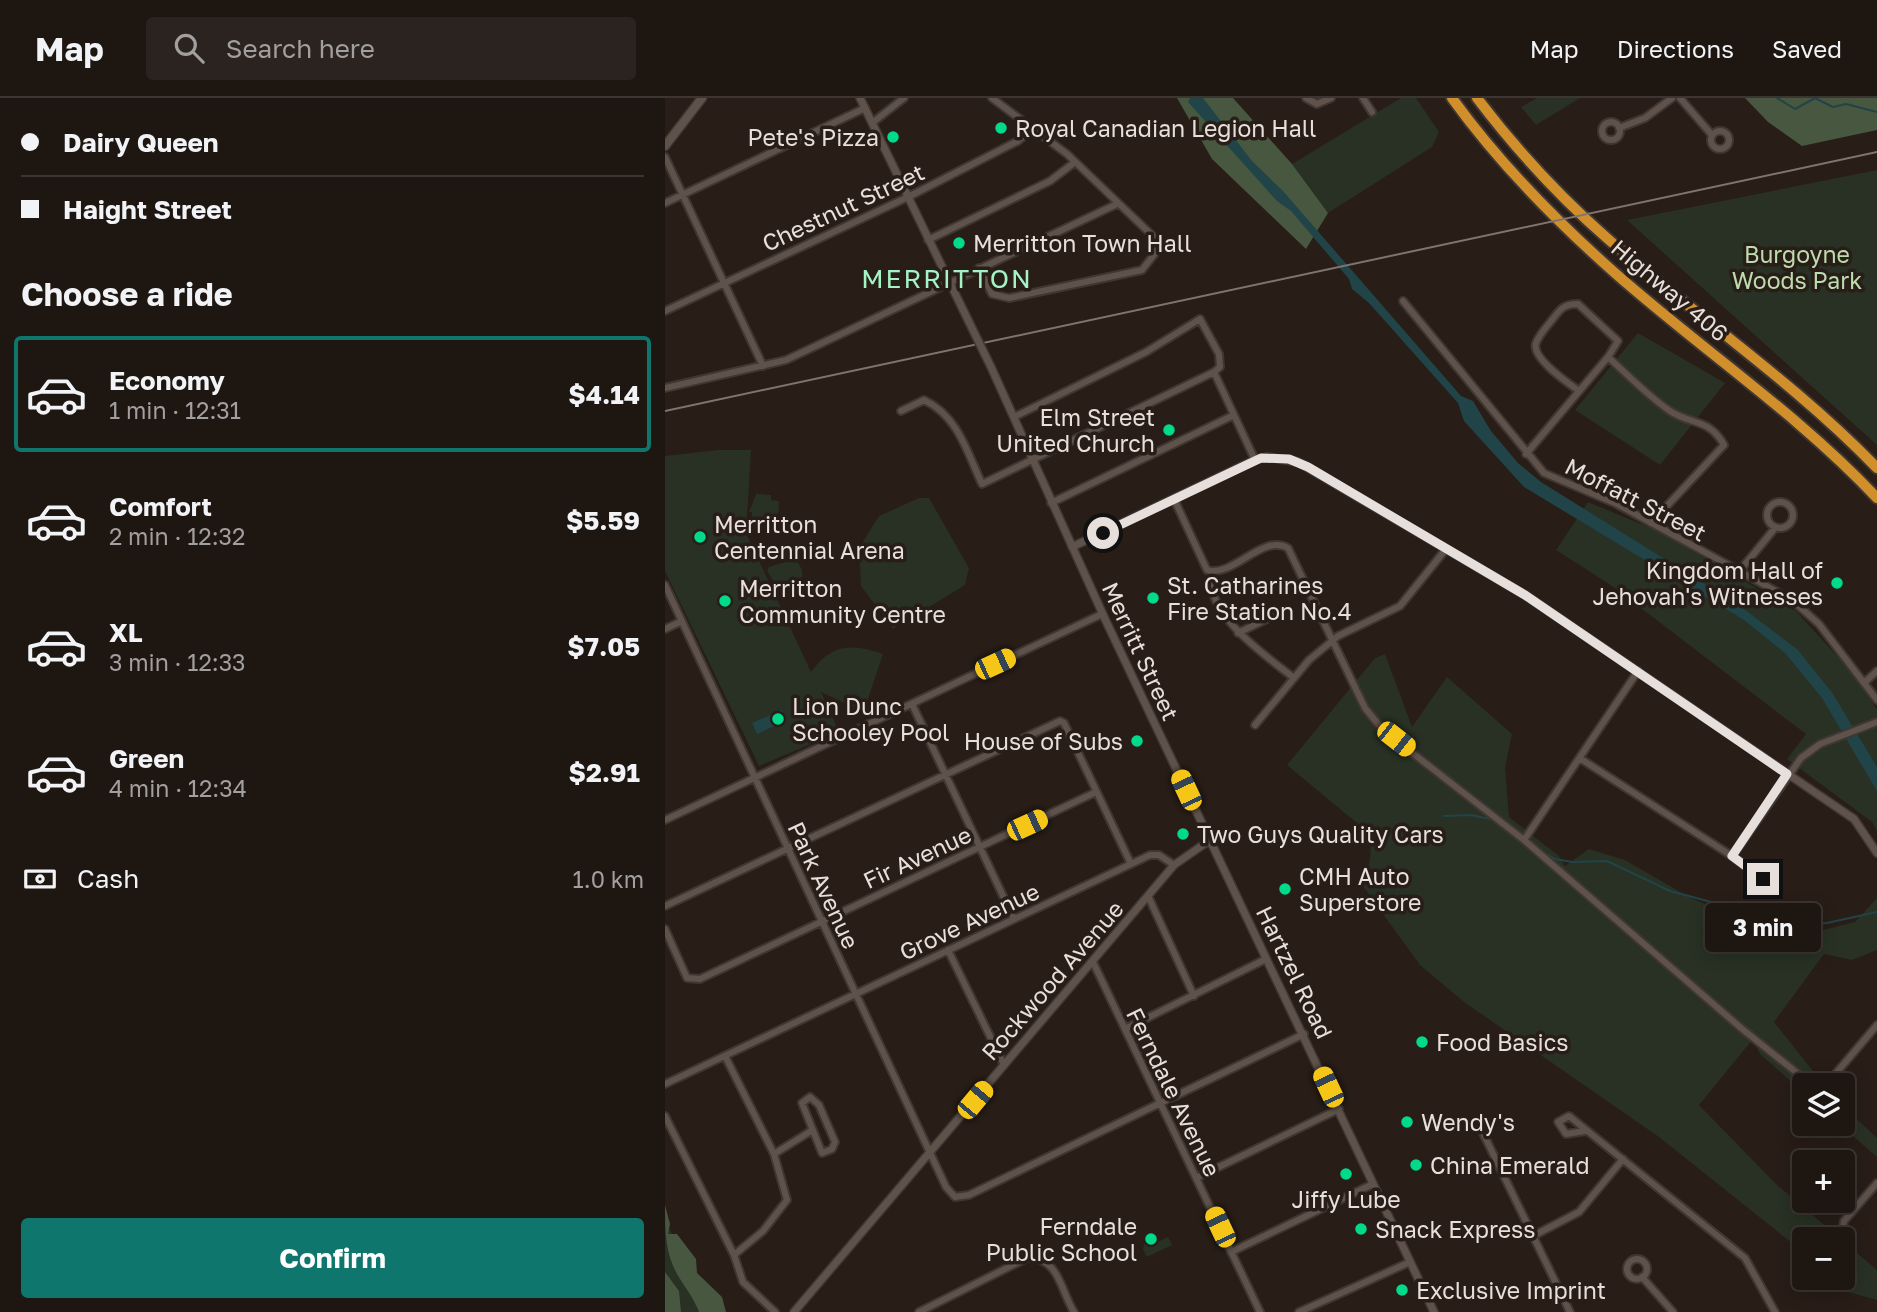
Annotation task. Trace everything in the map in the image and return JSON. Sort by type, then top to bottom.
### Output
[{"type":"highway","name":"Highway 406","points":[[1452,98],[1515,176],[1569,231],[1616,274],[1787,413],[1877,498]]},
{"type":"highway","name":"Highway 406","points":[[1477,98],[1529,159],[1606,237],[1818,410],[1877,468]]},
{"type":"main road","points":[[665,146],[702,98]]},
{"type":"street","name":"Merritt Street","points":[[860,98],[991,368],[1102,614],[1210,840]]},
{"type":"street","points":[[872,123],[904,98]]},
{"type":"street","points":[[979,268],[992,294],[1009,298],[1142,270],[1156,252],[1157,240],[1150,230],[1117,204],[1075,163],[992,98]]},
{"type":"street","points":[[1306,98],[1317,104],[1331,98]]},
{"type":"street","points":[[1363,98],[1372,112]]},
{"type":"street","points":[[1619,128],[1645,118],[1672,98]]},
{"type":"street","points":[[1680,98],[1712,135]]},
{"type":"street","points":[[665,203],[865,108]]},
{"type":"street","name":"Chestnut Street","points":[[665,311],[908,197],[1018,141],[1032,128]]},
{"type":"street","points":[[665,157],[763,366]]},
{"type":"street","points":[[928,240],[1050,181],[1075,163]]},
{"type":"street","points":[[665,388],[786,360],[1117,204]]},
{"type":"street","name":"Moffatt Street","points":[[1403,301],[1544,473],[1617,504],[1803,608],[1877,701]]},
{"type":"street","points":[[1526,454],[1608,357],[1618,341],[1578,304],[1569,304],[1562,307],[1537,341],[1536,350],[1539,357],[1579,391]]},
{"type":"street","points":[[901,411],[924,400],[938,406],[952,419],[982,484],[1214,372],[1220,367],[1221,359],[1200,319],[1146,352],[1014,417]]},
{"type":"street","points":[[1608,357],[1668,410],[1684,418],[1699,420],[1724,444],[1651,523]]},
{"type":"street","points":[[1214,372],[1255,460]]},
{"type":"street","points":[[1051,503],[1234,415]]},
{"type":"street","points":[[1072,547],[1255,460],[1276,457],[1298,462],[1525,595],[1638,671],[1854,819],[1877,853]]},
{"type":"street","points":[[1174,499],[1201,562],[1211,572],[1211,587],[1238,633],[1294,678]]},
{"type":"street","points":[[1784,502],[1793,511],[1793,520],[1784,528],[1775,528],[1768,522],[1768,509],[1775,503],[1784,502]]},
{"type":"street","points":[[1738,573],[1775,528]]},
{"type":"street","points":[[1211,572],[1273,545],[1284,545],[1293,556],[1365,708],[1383,730],[1524,840],[1741,1028],[1797,1073]]},
{"type":"street","points":[[1255,725],[1309,660],[1333,640],[1400,606],[1446,549]]},
{"type":"street","name":"Park Avenue","points":[[665,586],[855,993],[955,1198],[969,1195],[1160,1102]]},
{"type":"street","points":[[665,820],[1102,614]]},
{"type":"street","points":[[1238,633],[1273,617]]},
{"type":"street","points":[[665,629],[682,621]]},
{"type":"street","points":[[1524,840],[1638,671]]},
{"type":"street","points":[[1864,684],[1877,671]]},
{"type":"street","points":[[912,704],[1014,919]]},
{"type":"street","points":[[665,906],[1060,721],[1064,723],[1131,864]]},
{"type":"street","points":[[1732,856],[1787,774],[1812,749],[1877,722]]},
{"type":"street","points":[[1581,759],[1732,856],[1778,891]]},
{"type":"street","name":"Fir Avenue","points":[[665,929],[687,978],[700,979],[1096,792]]},
{"type":"street","name":"Rockwood Avenue","points":[[794,1312],[1149,898],[1174,865],[1210,840]]},
{"type":"street","name":"Hartzel Road","points":[[1210,840],[1434,1312]]},
{"type":"street","name":"Grove Avenue","points":[[665,1084],[1150,855],[1159,855],[1174,865]]},
{"type":"street","points":[[1149,898],[1194,996]]},
{"type":"street","points":[[948,950],[1004,1066]]},
{"type":"street","points":[[1125,1029],[1266,959]]},
{"type":"street","name":"Ferndale Avenue","points":[[1093,962],[1260,1312]]},
{"type":"street","points":[[1836,1073],[1877,1025]]},
{"type":"street","points":[[1160,1102],[1304,1034]]},
{"type":"street","points":[[725,1056],[774,1154],[787,1200],[763,1231],[734,1255]]},
{"type":"street","points":[[810,1097],[819,1105],[835,1142],[832,1149],[822,1153],[811,1131],[802,1103],[810,1097]]},
{"type":"street","points":[[1196,1178],[1339,1109]]},
{"type":"street","points":[[665,1115],[734,1255],[743,1282],[775,1312]]},
{"type":"street","points":[[774,1154],[811,1131]]},
{"type":"street","points":[[1482,1131],[1570,1312]]},
{"type":"street","points":[[1585,1131],[1745,1258],[1775,1312]]},
{"type":"street","points":[[1534,1236],[1579,1212],[1623,1159]]},
{"type":"street","points":[[1843,1227],[1844,1221],[1877,1182]]},
{"type":"street","points":[[1231,1252],[1373,1184]]},
{"type":"street","points":[[919,1312],[1027,1258],[1040,1258],[1052,1266],[1074,1312]]},
{"type":"street","points":[[1299,1312],[1410,1262]]},
{"type":"street","points":[[1642,1278],[1673,1312]]},
{"type":"green space","points":[[1177,98],[1233,98],[1292,164],[1328,213],[1306,249],[1212,159]]},
{"type":"green space","points":[[1401,98],[1416,98],[1439,132],[1432,147],[1328,213],[1292,164]]},
{"type":"green space","points":[[1537,98],[1580,98],[1536,125],[1521,107]]},
{"type":"green space","points":[[1745,98],[1877,98],[1877,130],[1802,146],[1768,122]]},
{"type":"green space","name":"Burgoyne Woods Park","points":[[1877,170],[1877,445],[1627,220]]},
{"type":"green space","points":[[1638,333],[1725,383],[1660,465],[1575,410]]},
{"type":"green space","points":[[718,450],[751,450],[746,533],[811,672],[826,656],[843,648],[861,648],[883,654],[866,705],[857,709],[821,692],[839,732],[759,766],[665,571],[665,456]]},
{"type":"green space","points":[[756,494],[771,495],[771,500],[779,501],[778,517],[769,524],[751,522],[752,512],[749,512]]},
{"type":"green space","points":[[919,498],[929,498],[969,568],[965,585],[893,629],[861,586],[859,548],[879,516]]},
{"type":"green space","points":[[1588,502],[1658,531],[1796,611],[1847,667],[1877,709],[1877,831],[1872,822],[1787,759],[1806,734],[1612,586],[1556,550]]},
{"type":"green space","points":[[795,559],[802,571],[801,581],[794,589],[782,594],[767,571],[769,567]]},
{"type":"green space","points":[[1385,654],[1412,727],[1447,677],[1512,734],[1505,768],[1509,817],[1559,856],[1565,866],[1589,849],[1625,860],[1689,897],[1761,929],[1823,930],[1855,922],[1877,898],[1877,950],[1852,960],[1824,954],[1774,1022],[1814,1073],[1792,1073],[1792,1082],[1760,1054],[1753,1039],[1699,1105],[1792,1198],[1792,1213],[1810,1213],[1827,1227],[1792,1227],[1792,1243],[1659,1137],[1464,1002],[1420,965],[1357,878],[1369,864],[1369,833],[1287,765],[1375,658]]},
{"type":"green space","points":[[1855,1117],[1877,1138],[1877,1157],[1853,1136],[1855,1136]]},
{"type":"green space","points":[[665,1205],[670,1224],[668,1234],[677,1234],[696,1259],[697,1273],[722,1297],[726,1312],[699,1312],[680,1279],[669,1252]]},
{"type":"green space","points":[[665,1219],[709,1312],[665,1312]]},
{"type":"green space","points":[[1168,1237],[1172,1245],[1147,1257],[1143,1249],[1145,1240],[1155,1243]]},
{"type":"green space","points":[[1855,1251],[1877,1270],[1877,1300],[1841,1290],[1855,1290]]},
{"type":"green space","points":[[665,1272],[679,1291],[681,1312],[665,1312]]},
{"type":"water","points":[[1190,98],[1203,98],[1252,161],[1283,191],[1461,396],[1473,401],[1491,431],[1518,463],[1541,482],[1740,606],[1798,650],[1833,694],[1877,767],[1877,791],[1822,698],[1785,653],[1744,620],[1524,487],[1464,421],[1458,403],[1369,303],[1352,289],[1349,279],[1291,211],[1277,201],[1188,102]]},
{"type":"water","points":[[782,710],[787,720],[757,734],[752,723]]},
{"type":"waterway","points":[[1777,98],[1795,109],[1815,98],[1833,107],[1846,104],[1877,112]]},
{"type":"waterway","points":[[1444,816],[1471,815],[1495,820]]},
{"type":"waterway","points":[[1543,852],[1555,859],[1572,862],[1607,861],[1670,891],[1730,907],[1773,929],[1827,923],[1877,912]]},
{"type":"railway","points":[[665,411],[1877,152]]},
{"type":"place","name":"Royal Canadian Legion Hall","points":[[1001,128]]},
{"type":"place","name":"Pete's Pizza","points":[[893,137]]},
{"type":"place","name":"Merritton Town Hall","points":[[959,243]]},
{"type":"place","name":"Elm Street United Church","points":[[1169,430]]},
{"type":"place","name":"Merritton Centennial Arena","points":[[700,537]]},
{"type":"place","name":"Kingdom Hall of Jehovah's Witnesses","points":[[1837,583]]},
{"type":"place","name":"St. Catharines Fire Station No.4","points":[[1153,598]]},
{"type":"place","name":"Merritton Community Centre","points":[[725,601]]},
{"type":"place","name":"Lion Dunc Schooley Pool","points":[[778,719]]},
{"type":"place","name":"House of Subs","points":[[1137,741]]},
{"type":"place","name":"Two Guys Quality Cars","points":[[1183,834]]},
{"type":"place","name":"CMH Auto Superstore","points":[[1285,889]]},
{"type":"place","name":"Food Basics","points":[[1422,1042]]},
{"type":"place","name":"Wendy's","points":[[1407,1122]]},
{"type":"place","name":"China Emerald","points":[[1416,1165]]},
{"type":"place","name":"Jiffy Lube","points":[[1346,1174]]},
{"type":"place","name":"Snack Express","points":[[1361,1229]]},
{"type":"place","name":"Ferndale Public School","points":[[1151,1239]]},
{"type":"place","name":"Exclusive Imprint","points":[[1402,1290]]},
{"type":"district","name":"MERRITTON","points":[[947,278]]},
{"type":"route","points":[[1103,533],[1261,458],[1289,459],[1308,467],[1525,595],[1787,774],[1732,856],[1763,879]]}]
